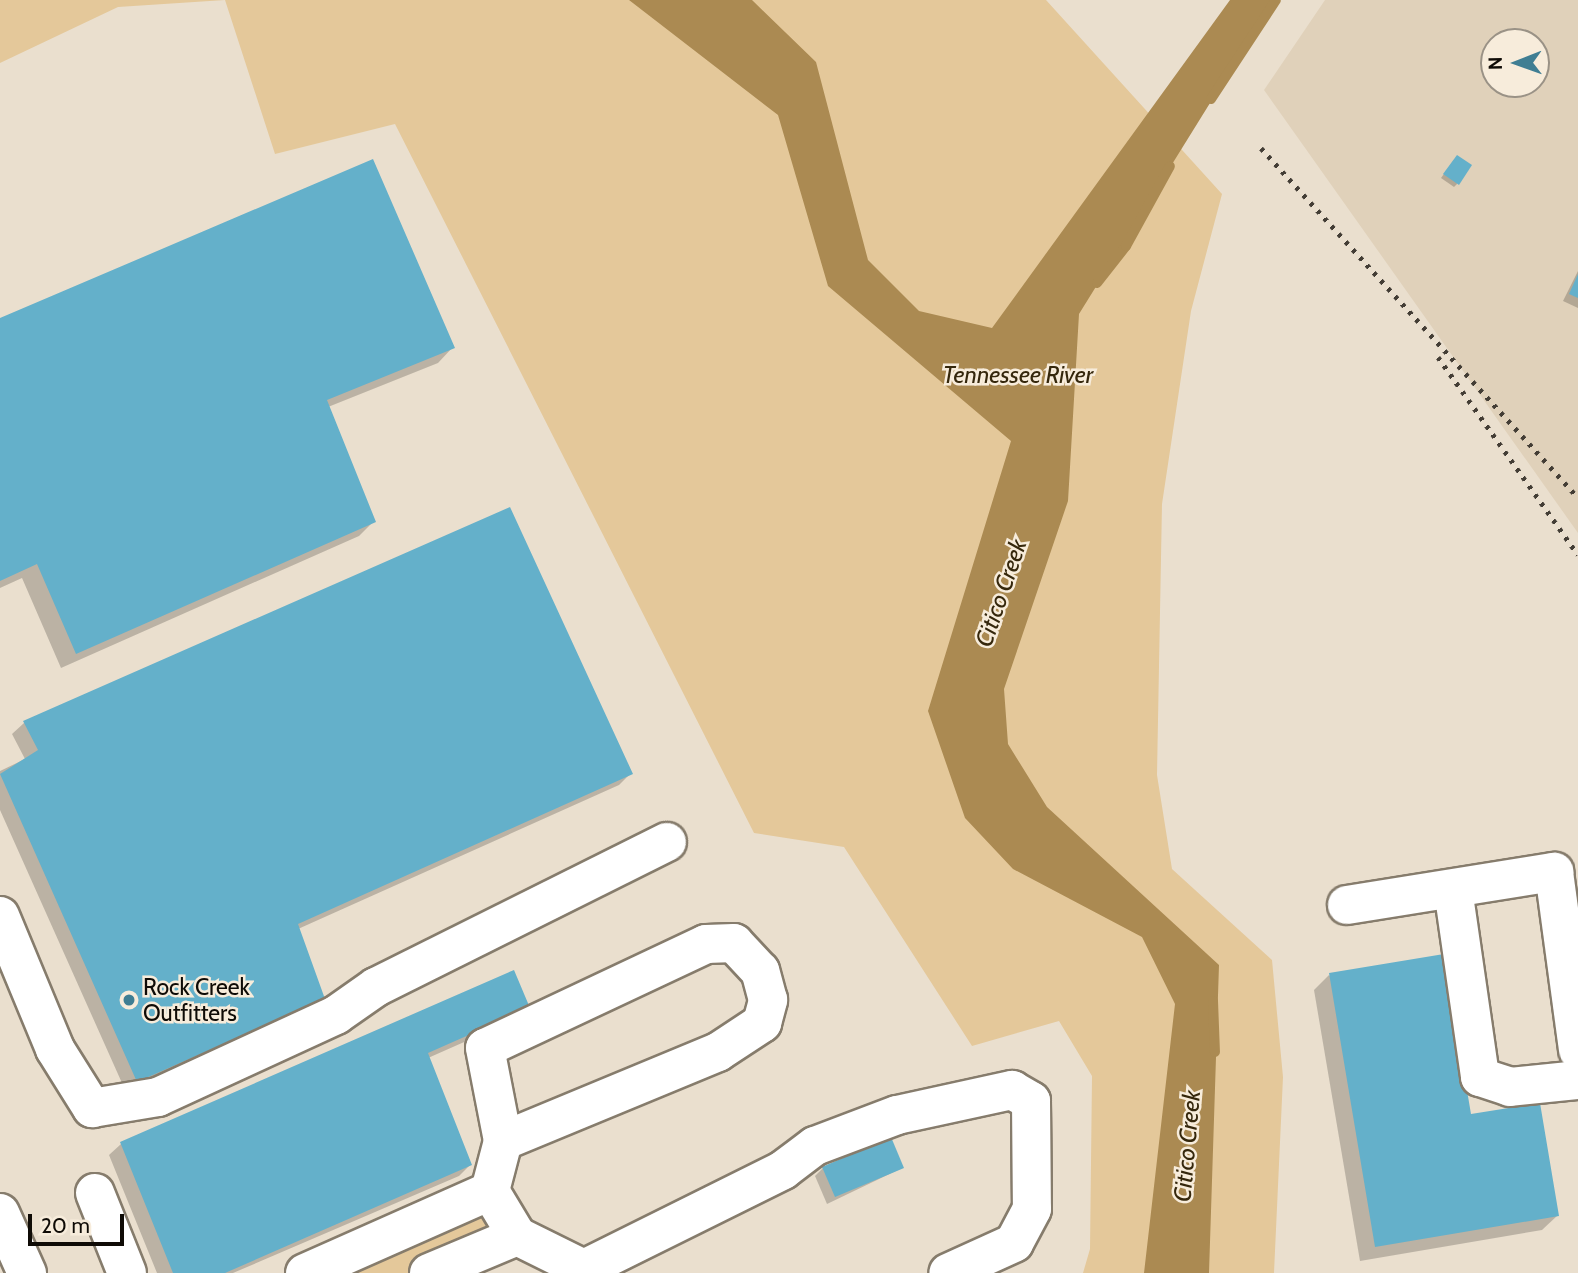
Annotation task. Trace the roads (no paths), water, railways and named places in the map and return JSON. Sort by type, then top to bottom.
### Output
[{"type":"main road","points":[[0,916],[55,1049],[92,1108],[158,1097],[336,1015],[376,987],[667,842]]},
{"type":"main road","points":[[1347,905],[1554,872],[1578,1050]]},
{"type":"main road","points":[[1454,888],[1480,1077],[1510,1087],[1578,1080]]},
{"type":"main road","points":[[503,1141],[740,1037],[762,1023],[768,1000],[760,971],[734,943],[706,944],[485,1048],[503,1141],[490,1191],[517,1236],[590,1270],[783,1170],[815,1146],[897,1115],[1012,1090],[1031,1101],[1032,1209],[1014,1243],[948,1273]]},
{"type":"main road","points":[[306,1273],[490,1191]]},
{"type":"main road","points":[[94,1193],[127,1273]]},
{"type":"main road","points":[[0,1213],[27,1273]]},
{"type":"main road","points":[[429,1273],[517,1236]]},
{"type":"water","name":"Tennessee River","points":[[629,0],[752,0],[816,62],[868,260],[919,311],[992,328],[1230,0],[1274,0],[1079,314],[1068,501],[1004,689],[1008,744],[1047,807],[1219,965],[1209,1273],[1144,1273],[1175,1004],[1142,937],[1013,869],[965,818],[928,711],[1011,441],[828,286],[778,115]]},
{"type":"waterway","points":[[1211,99],[1276,0]]},
{"type":"waterway","points":[[1097,283],[1126,246],[1170,166]]},
{"type":"waterway","name":"Citico Creek","points":[[1213,1001],[1215,1052]]},
{"type":"railway","points":[[1261,148],[1578,498]]},
{"type":"railway","points":[[1438,357],[1578,555]]},
{"type":"place","name":"Rock Creek Outfitters","points":[[129,1000]]}]
